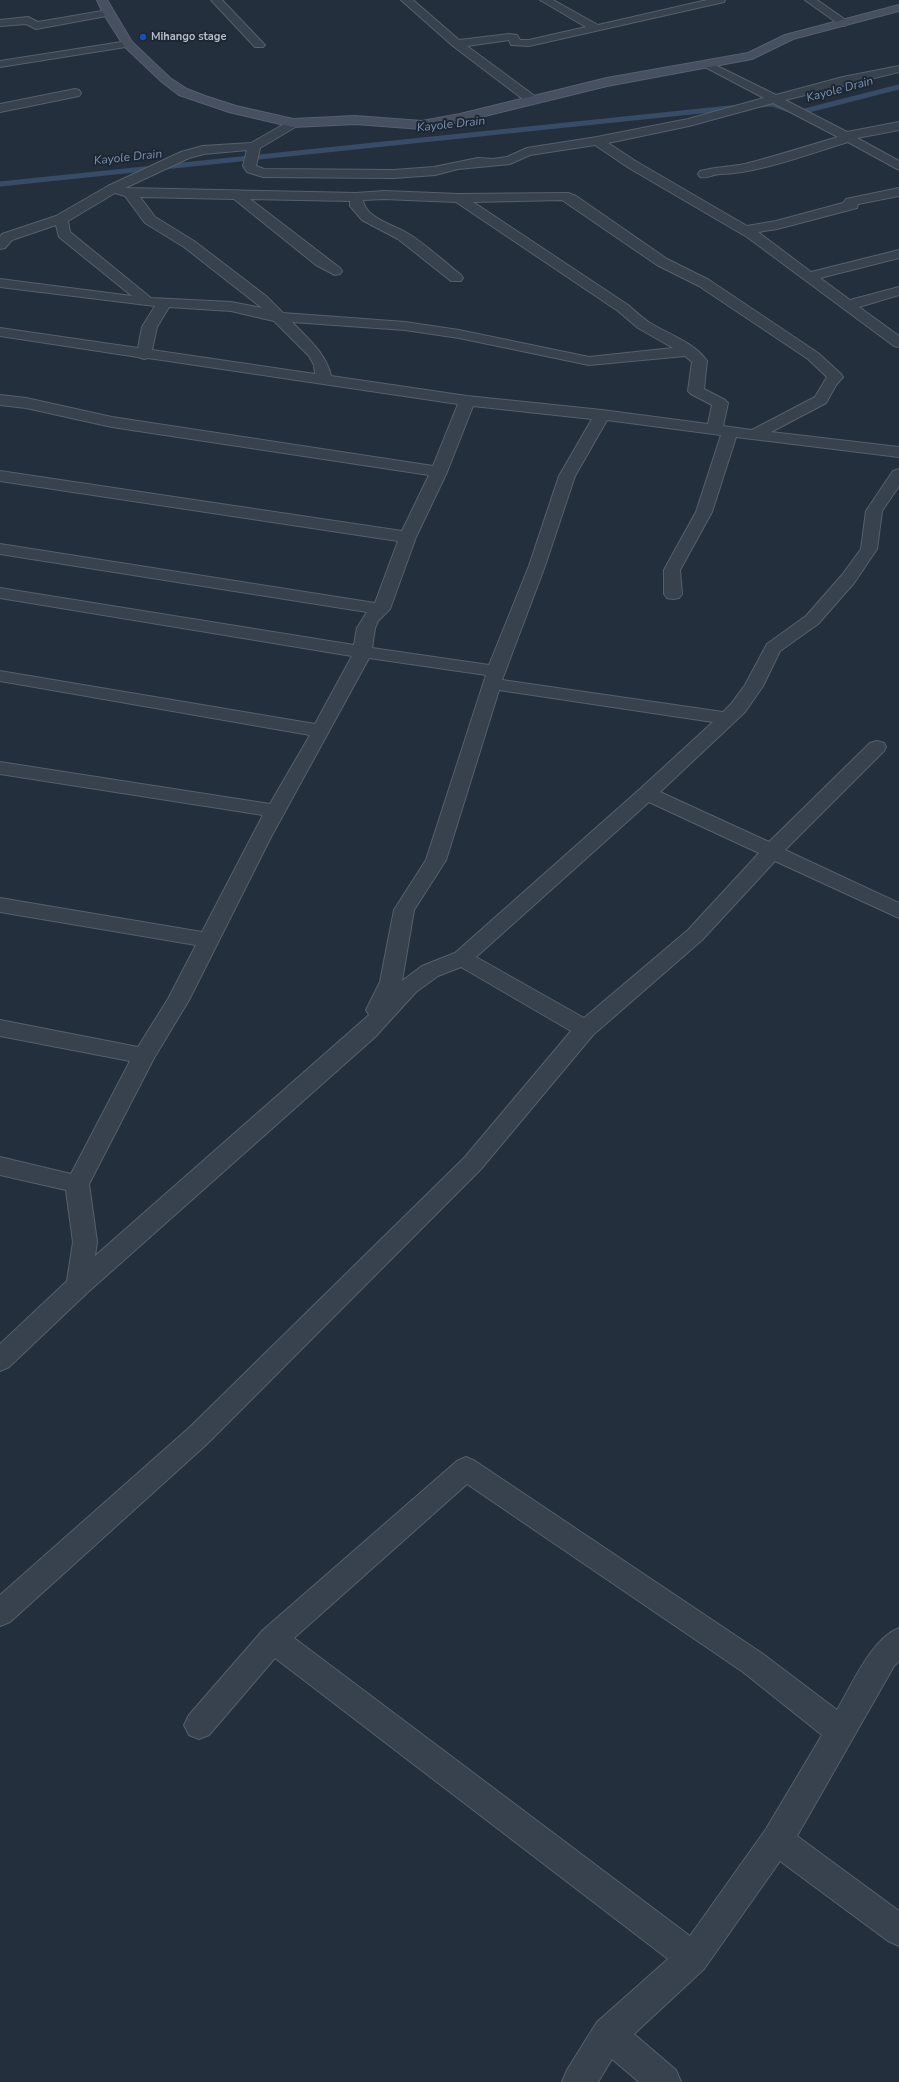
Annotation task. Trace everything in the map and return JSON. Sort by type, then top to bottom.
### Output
[{"type":"street","points":[[102,0],[108,13],[128,44],[166,80],[183,92],[232,109],[293,123],[355,120],[422,125],[460,118],[607,82],[709,66],[752,56],[788,37],[899,8]]},
{"type":"street","points":[[216,0],[259,45]]},
{"type":"street","points":[[406,0],[457,44],[532,100]]},
{"type":"street","points":[[545,0],[596,28]]},
{"type":"street","points":[[457,44],[509,37],[513,37],[515,43],[529,43],[664,14],[720,0]]},
{"type":"street","points":[[810,0],[844,23]]},
{"type":"street","points":[[36,26],[108,13]]},
{"type":"street","points":[[0,23],[28,20],[36,26],[59,56]]},
{"type":"street","points":[[0,64],[59,56],[128,44]]},
{"type":"street","points":[[709,66],[849,138],[899,166]]},
{"type":"street","points":[[254,146],[249,166],[254,171],[263,173],[332,174],[435,172],[457,165],[478,162],[493,163],[510,160],[527,152],[597,142],[689,122],[774,99],[899,69]]},
{"type":"street","points":[[0,108],[76,93]]},
{"type":"street","points":[[0,116],[18,105]]},
{"type":"street","points":[[0,245],[7,237],[61,219],[113,189],[185,155],[203,150],[254,146],[293,123]]},
{"type":"street","points":[[849,138],[847,136],[899,126]]},
{"type":"street","points":[[704,174],[719,170],[728,171],[747,167],[849,138]]},
{"type":"street","points":[[597,142],[633,166],[744,230],[810,276],[899,343]]},
{"type":"street","points":[[332,174],[334,186],[332,196]]},
{"type":"street","points":[[113,189],[130,193],[332,196],[384,195],[459,198],[563,196],[571,199],[662,262],[704,283],[813,356],[836,377],[830,383],[821,400],[756,434]]},
{"type":"street","points":[[744,230],[777,225],[852,205],[849,203],[852,202],[899,192]]},
{"type":"street","points":[[130,193],[150,220],[189,244],[261,299],[277,317],[316,354],[321,365],[324,380]]},
{"type":"street","points":[[237,194],[334,271]]},
{"type":"street","points":[[356,196],[357,206],[367,217],[403,236],[456,278]]},
{"type":"street","points":[[459,198],[623,308],[643,325],[688,351],[700,361],[696,391],[720,403],[714,430]]},
{"type":"street","points":[[61,219],[64,234],[148,302]]},
{"type":"street","points":[[810,276],[899,254]]},
{"type":"street","points":[[0,283],[166,304],[232,306],[258,310],[277,317],[412,327],[459,334],[589,361],[688,351]]},
{"type":"street","points":[[849,305],[899,291]]},
{"type":"street","points":[[144,354],[148,328],[155,315],[166,304]]},
{"type":"street","points":[[0,332],[467,401],[602,415],[899,452]]},
{"type":"street","points":[[0,400],[26,403],[112,422],[439,472]]},
{"type":"street","points":[[79,1285],[85,1242],[77,1184],[144,1056],[178,1000],[275,811],[321,731],[363,652],[362,640],[365,627],[374,614],[381,609],[408,537],[439,472],[467,401]]},
{"type":"street","points":[[367,1031],[391,982],[404,910],[436,860],[494,678],[528,589],[567,476],[602,415]]},
{"type":"street","points":[[673,594],[672,570],[704,512],[730,432]]},
{"type":"street","points":[[0,1360],[11,1339],[79,1285],[367,1031],[408,987],[430,971],[462,958],[647,793],[738,708],[754,686],[773,648],[812,620],[848,579],[869,549],[874,511],[899,474]]},
{"type":"street","points":[[0,476],[408,537]]},
{"type":"street","points":[[0,549],[381,609]]},
{"type":"street","points":[[0,593],[363,652],[494,678],[726,718]]},
{"type":"street","points":[[0,676],[321,731]]},
{"type":"street","points":[[0,1613],[199,1435],[467,1168],[585,1029],[695,935],[772,851],[876,747]]},
{"type":"street","points":[[0,768],[275,811]]},
{"type":"street","points":[[647,793],[899,911]]},
{"type":"street","points":[[0,905],[209,940]]},
{"type":"street","points":[[462,958],[585,1029]]},
{"type":"street","points":[[0,1028],[144,1056]]},
{"type":"street","points":[[0,1166],[77,1184]]},
{"type":"street","points":[[199,1725],[273,1639],[466,1469],[753,1663],[841,1731]]},
{"type":"street","points":[[273,1639],[693,1958]]},
{"type":"street","points":[[579,2082],[608,2034],[693,1958],[777,1840],[841,1731],[894,1655]]},
{"type":"street","points":[[777,1840],[899,1930]]},
{"type":"street","points":[[608,2034],[664,2082]]},
{"type":"waterway","name":"Kayole Drain","points":[[759,105],[772,104],[797,113],[899,87]]},
{"type":"waterway","name":"Kayole Drain","points":[[0,184],[739,107]]},
{"type":"place","name":"Mihango stage","points":[[143,37]]}]
